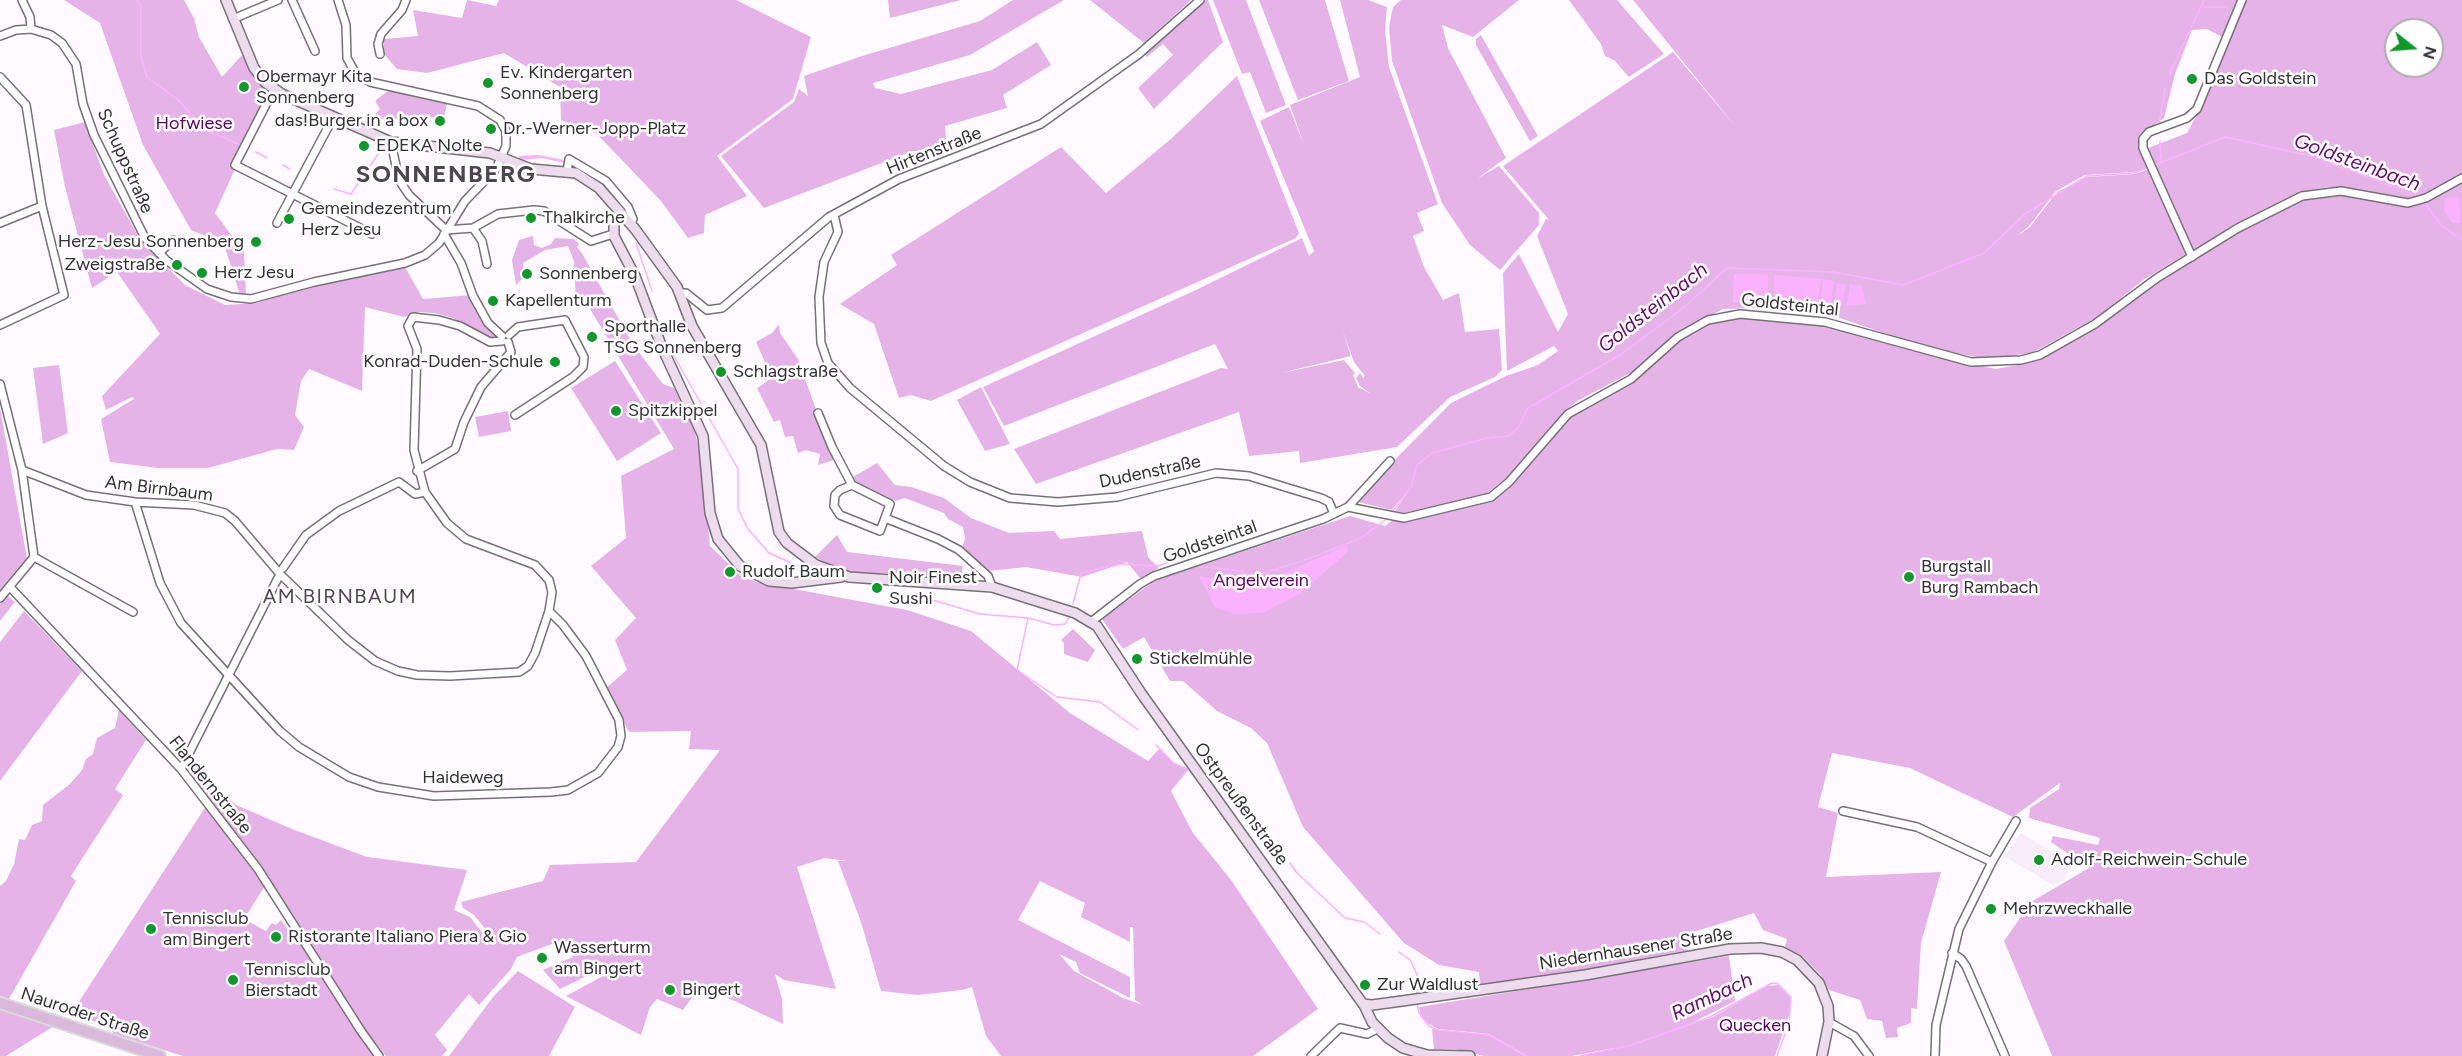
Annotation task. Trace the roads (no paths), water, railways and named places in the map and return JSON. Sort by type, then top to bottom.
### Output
[{"type":"main road","points":[[226,0],[254,68],[274,89],[333,118],[391,142],[487,153],[531,169],[567,172],[592,182],[631,225],[680,293],[692,326],[760,445],[779,532],[787,543],[816,565],[849,576]]},
{"type":"main road","points":[[619,213],[614,224],[614,234],[638,281],[657,334],[700,428],[706,456],[712,523],[724,548],[740,566],[761,578],[784,583],[849,576],[992,587],[1068,611],[1091,622]]},
{"type":"main road","points":[[814,579],[816,565]]},
{"type":"main road","name":"Ostpreußenstraße","points":[[1091,622],[1106,636],[1142,695],[1368,1005],[1378,1028],[1392,1042],[1409,1051],[1427,1055],[1470,1056]]},
{"type":"main road","name":"Niedernhausener Straße","points":[[1368,1005],[1585,975],[1730,949],[1761,948],[1790,956],[1809,970],[1823,991],[1829,1022],[1822,1056]]},
{"type":"main road","name":"Nauroder Straße","points":[[0,1003],[160,1056]]},
{"type":"street","points":[[0,36],[16,30],[31,29],[30,17],[22,0]]},
{"type":"street","points":[[233,18],[278,0]]},
{"type":"street","points":[[292,0],[315,51]]},
{"type":"street","points":[[338,0],[346,25],[347,58],[356,74],[370,82],[464,101],[493,114],[506,131],[507,140],[502,158]]},
{"type":"street","points":[[380,54],[378,44],[381,34],[402,10],[406,0]]},
{"type":"street","name":"Hirtenstraße","points":[[680,293],[686,293],[707,310],[722,308],[799,240],[834,215],[899,179],[1041,124],[1138,54],[1200,0]]},
{"type":"street","points":[[2192,257],[2143,145],[2145,135],[2187,118],[2197,109],[2242,0]]},
{"type":"street","name":"Schuppstraße","points":[[31,29],[51,35],[70,53],[76,64],[83,104],[94,135],[138,229],[159,253],[207,289],[231,297],[251,299],[314,282],[405,263],[430,251],[446,232],[465,201],[496,169],[502,158]]},
{"type":"street","points":[[0,77],[11,86],[26,105],[42,206],[64,296],[0,325]]},
{"type":"street","points":[[274,89],[235,165],[372,234]]},
{"type":"street","points":[[277,224],[333,118]]},
{"type":"street","points":[[391,142],[399,180],[414,201],[446,232],[461,263],[472,296],[488,323],[505,338],[511,352],[481,387],[464,422],[455,449],[417,471]]},
{"type":"street","points":[[567,172],[569,159],[606,180],[628,207],[633,219],[631,225]]},
{"type":"street","name":"Goldsteintal","points":[[1348,507],[1395,517],[1412,516],[1491,497],[1509,482],[1568,414],[1631,379],[1678,337],[1708,320],[1740,314],[1826,322],[1971,362],[2021,360],[2040,355],[2095,324],[2142,288],[2253,220],[2310,194],[2341,191],[2403,203],[2422,200],[2462,178]]},
{"type":"street","points":[[0,223],[42,206]]},
{"type":"street","points":[[446,232],[473,228],[498,214],[544,211],[591,241],[614,234]]},
{"type":"street","name":"Dudenstraße","points":[[834,215],[838,232],[827,256],[821,279],[819,323],[822,351],[836,375],[944,466],[987,491],[1010,498],[1058,502],[1117,497],[1216,473],[1249,476],[1329,502],[1334,514]]},
{"type":"street","points":[[473,228],[482,242],[487,264]]},
{"type":"street","points":[[159,253],[173,240]]},
{"type":"street","name":"Am Birnbaum","points":[[22,470],[86,495],[135,502],[194,505],[225,513],[348,640],[375,661],[398,671],[417,675],[499,675],[519,672],[528,666],[535,653],[549,611],[552,592],[545,572],[535,565],[466,539],[447,523],[425,492],[417,471],[414,450],[417,349],[408,330],[409,322],[413,317],[439,320],[460,326],[490,342],[505,338]]},
{"type":"street","points":[[505,338],[518,327],[565,320],[584,357],[583,368],[573,377],[515,415]]},
{"type":"street","points":[[0,384],[22,470],[34,557],[0,598]]},
{"type":"street","points":[[818,413],[832,447],[852,485],[890,504],[880,531],[840,515],[834,506],[835,495],[852,485]]},
{"type":"street","name":"Goldsteintal","points":[[1091,622],[1154,576],[1334,514],[1348,507],[1390,460]]},
{"type":"street","points":[[181,769],[230,677],[281,571],[306,535],[339,512],[399,482],[416,494],[425,492]]},
{"type":"street","name":"Haideweg","points":[[135,502],[160,583],[169,605],[181,623],[280,731],[299,747],[349,777],[378,787],[434,796],[568,790],[598,774],[610,761],[621,736],[619,720],[586,656],[563,625],[549,611]]},
{"type":"street","points":[[885,518],[912,527],[959,550],[988,576],[992,587]]},
{"type":"street","points":[[34,557],[133,612]]},
{"type":"street","name":"Flandernstraße","points":[[10,587],[181,769],[258,869],[379,1056]]},
{"type":"street","points":[[1843,811],[1917,827],[1992,862]]},
{"type":"street","points":[[1935,1056],[1936,1025],[1961,922],[2016,821]]},
{"type":"street","points":[[1952,953],[1966,966],[2005,1056]]},
{"type":"street","points":[[1829,1022],[1854,1036],[1869,1056]]},
{"type":"street","points":[[1311,1056],[1340,1028],[1367,1034],[1378,1028]]},
{"type":"waterway","name":"Rambach","points":[[137,0],[141,6],[141,56],[147,77],[178,100],[204,129],[238,144]]},
{"type":"waterway","points":[[2169,75],[2204,0]]},
{"type":"waterway","points":[[2204,7],[2227,7]]},
{"type":"waterway","points":[[2159,124],[2165,89]]},
{"type":"waterway","name":"Goldsteinbach","points":[[2155,165],[2225,137],[2311,156],[2420,197]]},
{"type":"waterway","points":[[2160,141],[2161,161]]},
{"type":"waterway","name":"Rambach","points":[[334,189],[351,194],[381,150]]},
{"type":"waterway","name":"Rambach","points":[[256,152],[267,158]]},
{"type":"waterway","name":"Rambach","points":[[283,165],[290,169]]},
{"type":"waterway","name":"Goldsteinbach","points":[[1391,514],[1411,487],[1417,465],[1432,453],[1487,438],[1508,436],[1518,428],[1528,408],[1620,355],[1681,310],[1727,268],[1833,272],[1904,285],[1984,253],[2025,214],[2087,176],[2134,173],[2147,168]]},
{"type":"waterway","name":"Goldsteinbach","points":[[2423,201],[2442,226],[2462,240]]},
{"type":"waterway","name":"Rambach","points":[[636,243],[652,291]]},
{"type":"waterway","name":"Rambach","points":[[656,318],[662,335],[738,469],[738,509],[748,529],[769,553],[805,569]]},
{"type":"waterway","name":"Goldsteinbach","points":[[1195,566],[1236,570],[1254,576],[1311,558],[1361,538],[1388,518]]},
{"type":"waterway","name":"Goldsteinbach","points":[[1073,604],[1081,573],[1120,564],[1158,566],[1185,556]]},
{"type":"waterway","name":"Rambach","points":[[929,599],[980,614],[1028,618],[1054,625],[1065,624],[1069,618]]},
{"type":"waterway","name":"Rambach","points":[[1028,618],[1017,670],[1057,697],[1100,702],[1138,730]]},
{"type":"waterway","name":"Rambach","points":[[1156,745],[1173,763],[1185,768]]},
{"type":"waterway","name":"Rambach","points":[[1205,773],[1208,776]]},
{"type":"waterway","name":"Rambach","points":[[1290,863],[1297,873],[1345,918],[1364,922],[1380,934]]},
{"type":"waterway","name":"Rambach","points":[[1399,952],[1411,961],[1420,982],[1416,995]]},
{"type":"waterway","name":"Rambach","points":[[1580,1056],[1632,1045],[1710,1017],[1772,983],[1778,984],[1791,997],[1789,1023],[1777,1056]]},
{"type":"waterway","name":"Rambach","points":[[1417,1002],[1419,1013],[1429,1026],[1438,1030],[1489,1035],[1526,1056]]},
{"type":"place","name":"Das Goldstein","points":[[2192,79]]},
{"type":"place","name":"Ev. Kindergarten Sonnenberg","points":[[488,83]]},
{"type":"place","name":"Obermayr Kita Sonnenberg","points":[[244,87]]},
{"type":"place","name":"das!Burger in a box","points":[[440,121]]},
{"type":"place","name":"Dr.-Werner-Jopp-Platz","points":[[491,129]]},
{"type":"place","name":"EDEKA Nolte","points":[[364,146]]},
{"type":"place","name":"Thalkirche","points":[[531,218]]},
{"type":"place","name":"Gemeindezentrum Herz Jesu","points":[[289,219]]},
{"type":"place","name":"Herz-Jesu Sonnenberg","points":[[256,242]]},
{"type":"place","name":"Zweigstraße","points":[[177,265]]},
{"type":"place","name":"Herz Jesu","points":[[202,273]]},
{"type":"place","name":"Sonnenberg","points":[[527,274]]},
{"type":"place","name":"Kapellenturm","points":[[493,301]]},
{"type":"place","name":"Sporthalle TSG Sonnenberg","points":[[592,337]]},
{"type":"place","name":"Konrad-Duden-Schule","points":[[555,362]]},
{"type":"place","name":"Schlagstraße","points":[[721,372]]},
{"type":"place","name":"Spitzkippel","points":[[616,411]]},
{"type":"place","name":"Rudolf Baum","points":[[730,572]]},
{"type":"place","name":"Burgstall Burg Rambach","points":[[1909,577]]},
{"type":"place","name":"Noir Finest Sushi","points":[[877,588]]},
{"type":"place","name":"Stickelmühle","points":[[1137,659]]},
{"type":"place","name":"Adolf-Reichwein-Schule","points":[[2039,860]]},
{"type":"place","name":"Mehrzweckhalle","points":[[1991,909]]},
{"type":"place","name":"Tennisclub am Bingert","points":[[151,929]]},
{"type":"place","name":"Ristorante Italiano Piera & Gio","points":[[276,937]]},
{"type":"place","name":"Wasserturm am Bingert","points":[[542,958]]},
{"type":"place","name":"Tennisclub Bierstadt","points":[[233,980]]},
{"type":"place","name":"Zur Waldlust","points":[[1365,985]]},
{"type":"place","name":"Bingert","points":[[670,990]]},
{"type":"district","name":"SONNENBERG","points":[[446,175]]},
{"type":"district","name":"AM BIRNBAUM","points":[[340,597]]},
{"type":"park label","name":"Hofwiese","points":[[194,124]]},
{"type":"park label","name":"Angelverein","points":[[1261,581]]},
{"type":"park label","name":"Quecken","points":[[1755,1026]]}]
